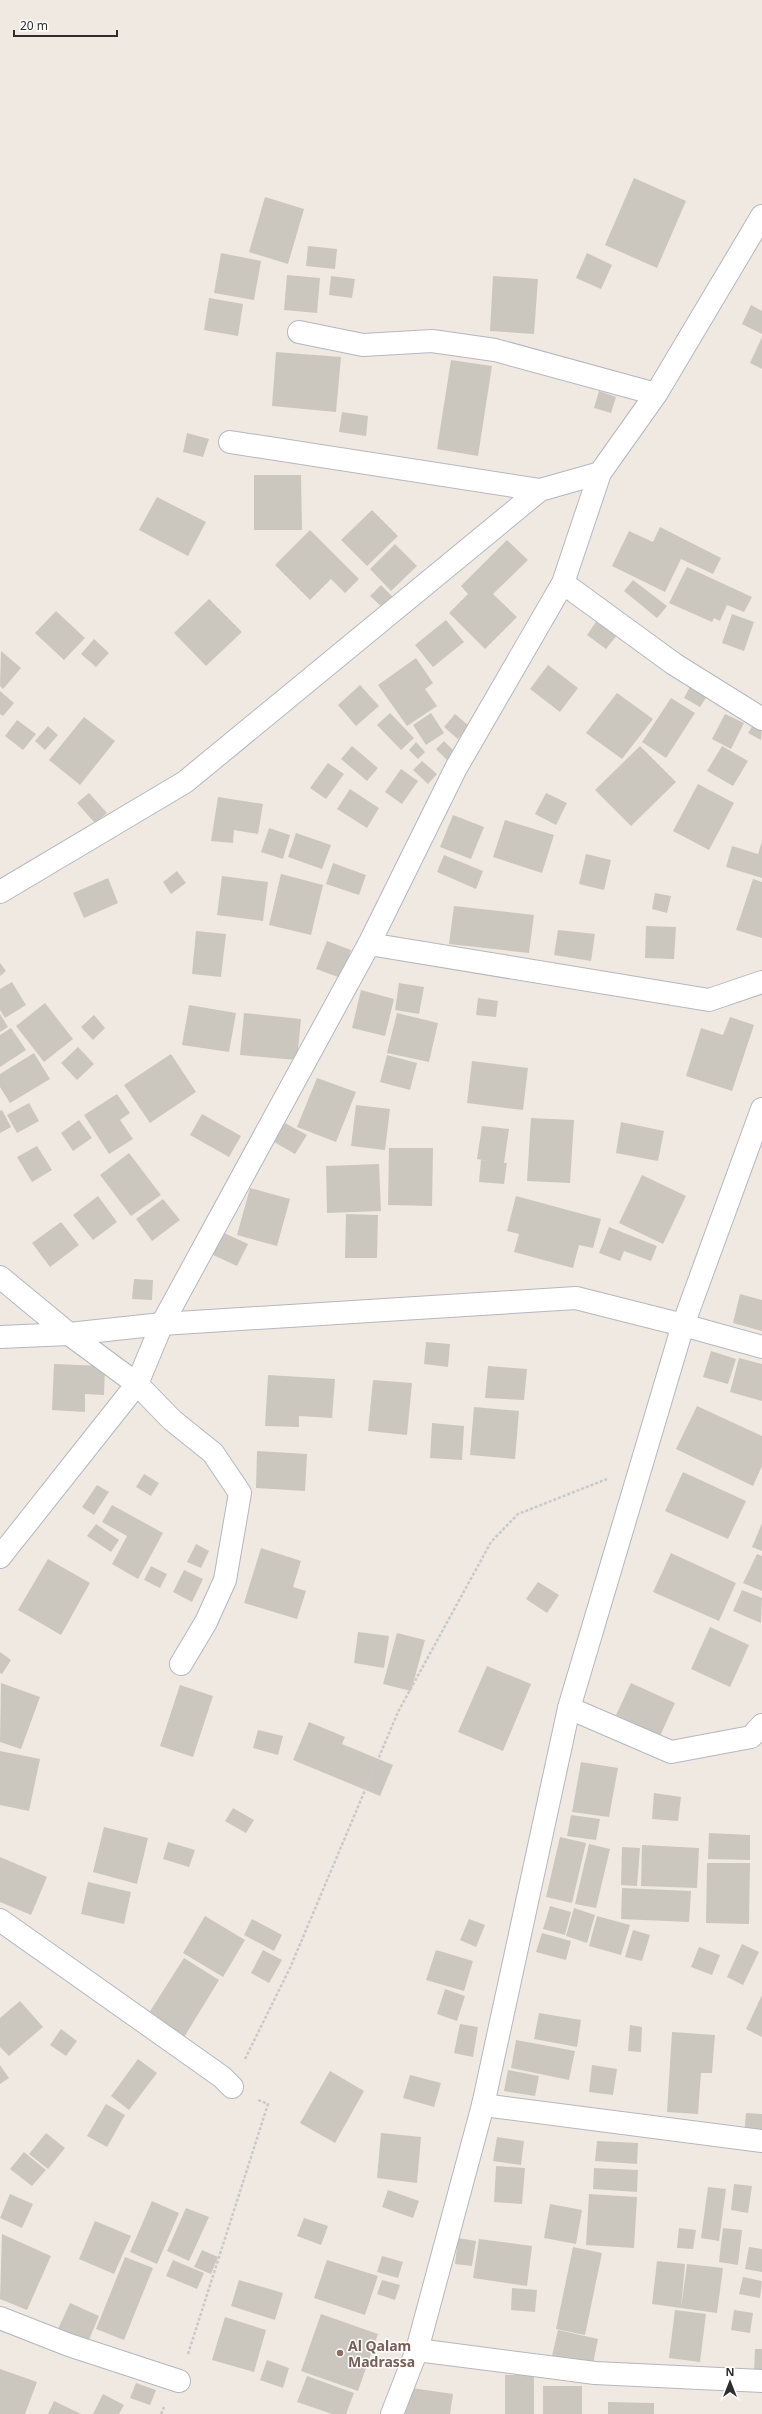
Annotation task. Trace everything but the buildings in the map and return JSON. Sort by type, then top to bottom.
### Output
[{"type":"street","points":[[0,1557],[137,1384],[162,1324],[369,944],[456,768],[563,584],[600,473],[656,394],[762,216]]},
{"type":"street","points":[[299,332],[363,345],[432,341],[495,350],[656,394]]},
{"type":"street","points":[[230,442],[540,490]]},
{"type":"street","points":[[0,892],[185,782],[540,490],[600,473]]},
{"type":"street","points":[[563,584],[674,664],[762,719]]},
{"type":"street","points":[[369,944],[709,1000],[762,982]]},
{"type":"street","points":[[392,2414],[417,2350],[483,2105],[569,1708],[683,1325],[762,1109]]},
{"type":"street","points":[[0,1277],[69,1334],[137,1384],[172,1420],[213,1453],[240,1493],[225,1580],[206,1622],[181,1664]]},
{"type":"street","points":[[0,1337],[69,1334],[162,1324],[576,1298],[762,1347]]},
{"type":"street","points":[[569,1708],[670,1752],[751,1738],[762,1726]]},
{"type":"street","points":[[0,1920],[222,2077],[232,2086]]},
{"type":"street","points":[[483,2105],[762,2141]]},
{"type":"street","points":[[0,2318],[69,2345],[179,2381]]},
{"type":"street","points":[[417,2350],[595,2373],[762,2381]]},
{"type":"path","points":[[160,2414],[179,2381],[268,2104],[232,2086],[290,1968],[398,1712],[491,1542],[518,1514],[640,1467]]},
{"type":"place","name":"Al Qalam Madrassa","points":[[340,2353]]}]
